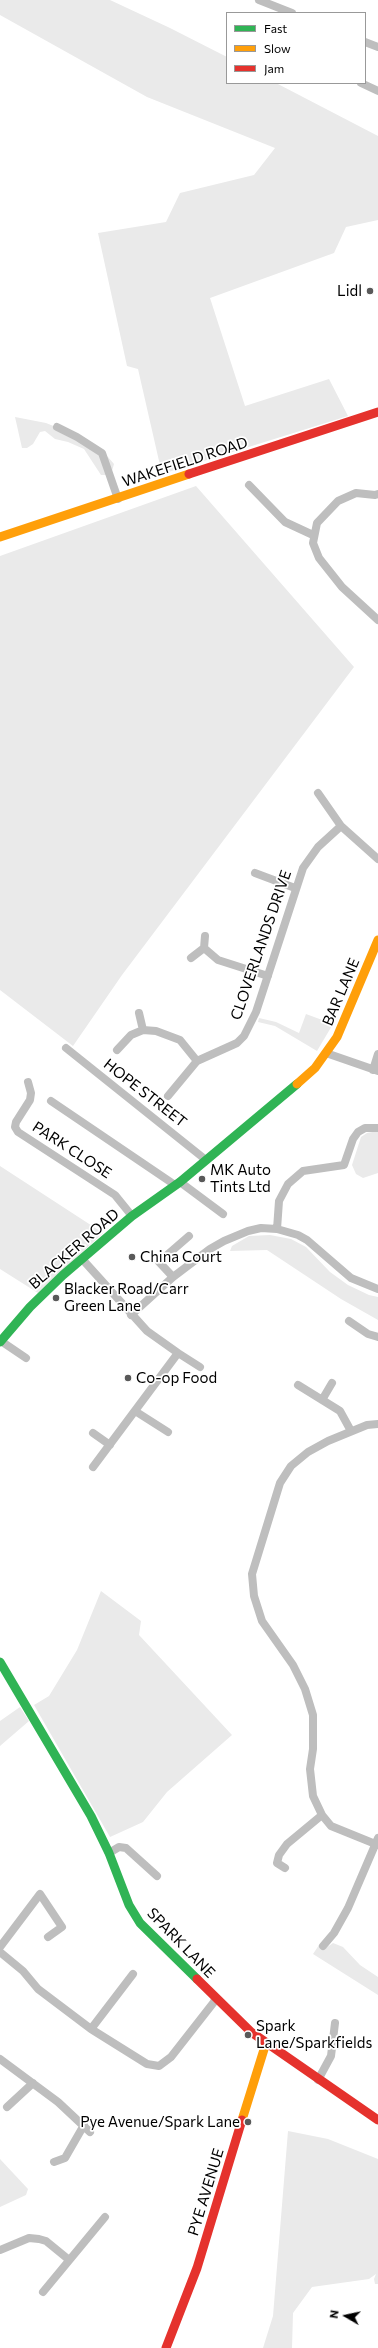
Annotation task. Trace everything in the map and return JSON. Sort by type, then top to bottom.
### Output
[{"type":"main road","name":"WAKEFIELD ROAD","points":[[0,538],[378,412]]},
{"type":"main road","name":"BAR LANE","points":[[326,1053],[337,1037],[378,940]]},
{"type":"main road","name":"BLACKER ROAD","points":[[0,1341],[30,1307],[132,1216],[206,1160],[306,1076],[326,1053]]},
{"type":"main road","name":"SPARK LANE","points":[[0,1662],[91,1816],[109,1853],[129,1905],[140,1923],[251,2032],[318,2080],[378,2120]]},
{"type":"main road","name":"PYE AVENUE","points":[[166,2348],[197,2268],[266,2043]]},
{"type":"street","points":[[258,0],[289,12]]},
{"type":"street","points":[[366,42],[378,47]]},
{"type":"street","points":[[363,84],[378,91]]},
{"type":"street","points":[[57,427],[77,437],[102,454],[118,499]]},
{"type":"street","points":[[249,485],[285,522],[313,535]]},
{"type":"street","points":[[377,496],[356,493],[343,498],[317,523],[313,535],[313,543],[318,558],[342,587],[378,620]]},
{"type":"street","points":[[318,793],[341,826],[378,859]]},
{"type":"street","name":"CLOVERLANDS DRIVE","points":[[168,1096],[198,1060],[237,1043],[244,1036],[256,1012],[295,888],[310,856],[341,826]]},
{"type":"street","points":[[255,873],[295,888]]},
{"type":"street","points":[[191,958],[204,948],[205,936]]},
{"type":"street","points":[[204,948],[218,960],[268,976]]},
{"type":"street","points":[[139,1013],[143,1030]]},
{"type":"street","points":[[117,1050],[131,1035],[143,1030],[156,1031],[180,1040],[198,1060]]},
{"type":"street","name":"HOPE STREET","points":[[66,1048],[206,1160]]},
{"type":"street","points":[[326,1053],[376,1071],[378,1054]]},
{"type":"street","name":"PARK CLOSE","points":[[28,1082],[31,1093],[30,1100],[16,1122],[15,1127],[18,1132],[115,1195],[132,1216]]},
{"type":"street","points":[[51,1101],[223,1214]]},
{"type":"street","points":[[277,1229],[279,1200],[288,1184],[295,1177],[308,1170],[344,1165],[353,1139],[358,1132],[365,1128],[378,1128]]},
{"type":"street","points":[[131,1315],[173,1277],[224,1240],[248,1231],[277,1229],[298,1235],[307,1240],[351,1278],[378,1289]]},
{"type":"street","points":[[173,1277],[160,1262],[189,1236]]},
{"type":"street","points":[[83,1260],[147,1331],[200,1368]]},
{"type":"street","points":[[349,1321],[368,1334],[378,1337]]},
{"type":"street","points":[[0,1341],[26,1358]]},
{"type":"street","points":[[93,1467],[178,1353]]},
{"type":"street","points":[[322,1400],[332,1384]]},
{"type":"street","points":[[298,1385],[340,1411],[351,1431]]},
{"type":"street","points":[[136,1411],[168,1432]]},
{"type":"street","points":[[324,1946],[334,1933],[344,1914],[377,1842],[331,1826],[322,1815],[313,1796],[310,1769],[313,1749],[313,1715],[305,1689],[293,1666],[262,1621],[254,1596],[252,1574],[280,1483],[291,1466],[308,1452],[351,1431],[378,1424]]},
{"type":"street","points":[[93,1433],[110,1445]]},
{"type":"street","points":[[285,1868],[277,1863],[279,1855],[287,1844],[322,1815]]},
{"type":"street","points":[[109,1853],[119,1847],[126,1848],[156,1876]]},
{"type":"street","points":[[0,1947],[40,1894],[62,1927],[48,1937]]},
{"type":"street","points":[[0,1952],[23,1971],[38,1989],[91,2028],[147,2064],[159,2066],[171,2057],[214,2002],[215,1998]]},
{"type":"street","points":[[91,2028],[133,1974]]},
{"type":"street","points":[[318,2080],[331,2056],[335,2023]]},
{"type":"street","points":[[0,2060],[58,2102],[84,2124],[90,2132]]},
{"type":"street","points":[[7,2107],[33,2083]]},
{"type":"street","points":[[54,2162],[65,2158],[84,2124]]},
{"type":"street","points":[[43,2292],[68,2259],[105,2217]]},
{"type":"street","points":[[0,2250],[29,2238],[38,2239],[46,2241],[68,2259]]},
{"type":"shaded area","points":[[0,0],[110,0],[226,56],[226,84],[278,84],[378,136],[378,220],[346,227],[334,253],[210,298],[245,406],[329,379],[348,416],[162,474],[138,369],[127,366],[98,233],[166,222],[180,193],[254,175],[275,148],[147,97],[0,15]]},
{"type":"shaded area","points":[[15,417],[46,423],[71,433],[108,457],[114,464],[112,471],[107,475],[101,475],[84,449],[68,442],[55,439],[45,431],[40,432],[33,444],[27,448],[22,448]]},
{"type":"shaded area","points":[[196,486],[354,667],[122,975],[73,1046],[0,990],[0,556]]},
{"type":"shaded area","points":[[306,1014],[333,1024],[317,1051],[275,1026],[258,1022],[259,1018],[276,1022],[299,1033]]},
{"type":"shaded area","points":[[378,1131],[378,1173],[363,1178],[356,1174],[352,1165],[361,1137],[367,1133]]},
{"type":"shaded area","points":[[0,1166],[103,1233],[38,1293],[0,1269]]},
{"type":"shaded area","points":[[270,1235],[291,1239],[306,1247],[330,1272],[348,1285],[369,1295],[378,1297],[378,1320],[341,1299],[267,1250],[230,1251],[232,1246],[249,1236]]},
{"type":"shaded area","points":[[101,1591],[141,1621],[139,1635],[232,1735],[167,1792],[143,1822],[110,1837],[34,1705],[49,1696],[77,1650]]},
{"type":"shaded area","points":[[20,1707],[29,1721],[0,1746],[0,1721]]},
{"type":"shaded area","points":[[333,1943],[343,1947],[360,1965],[378,1977],[378,1995],[313,1954],[319,1945],[326,1948]]},
{"type":"shaded area","points":[[288,2131],[328,2139],[378,2159],[378,2284],[375,2284],[374,2279],[376,2274],[369,2279],[312,2287],[293,2313],[292,2348],[263,2348],[273,2316]]},
{"type":"shaded area","points":[[0,2159],[28,2189],[26,2195],[0,2207]]},
{"type":"traffic: fast","points":[[0,1342],[30,1307],[63,1275],[132,1216],[180,1182],[297,1084]]},
{"type":"traffic: fast","points":[[0,1662],[91,1816],[109,1853],[129,1905],[140,1923],[197,1979]]},
{"type":"traffic: slow","points":[[0,537],[189,474]]},
{"type":"traffic: slow","points":[[297,1084],[315,1068],[337,1037],[378,940]]},
{"type":"traffic: slow","points":[[242,2120],[266,2043]]},
{"type":"traffic: jam","points":[[189,474],[378,412]]},
{"type":"traffic: jam","points":[[197,1979],[251,2032],[378,2120]]},
{"type":"traffic: jam","points":[[166,2348],[197,2268],[242,2120]]},
{"type":"place","name":"Lidl","points":[[370,291]]},
{"type":"place","name":"MK Auto Tints Ltd","points":[[202,1179]]},
{"type":"place","name":"China Court","points":[[132,1257]]},
{"type":"place","name":"Blacker Road/Carr Green Lane","points":[[56,1298]]},
{"type":"place","name":"Co-op Food","points":[[128,1378]]},
{"type":"place","name":"Spark Lane/Sparkfields","points":[[248,2035]]},
{"type":"place","name":"Pye Avenue/Spark Lane","points":[[248,2122]]}]
